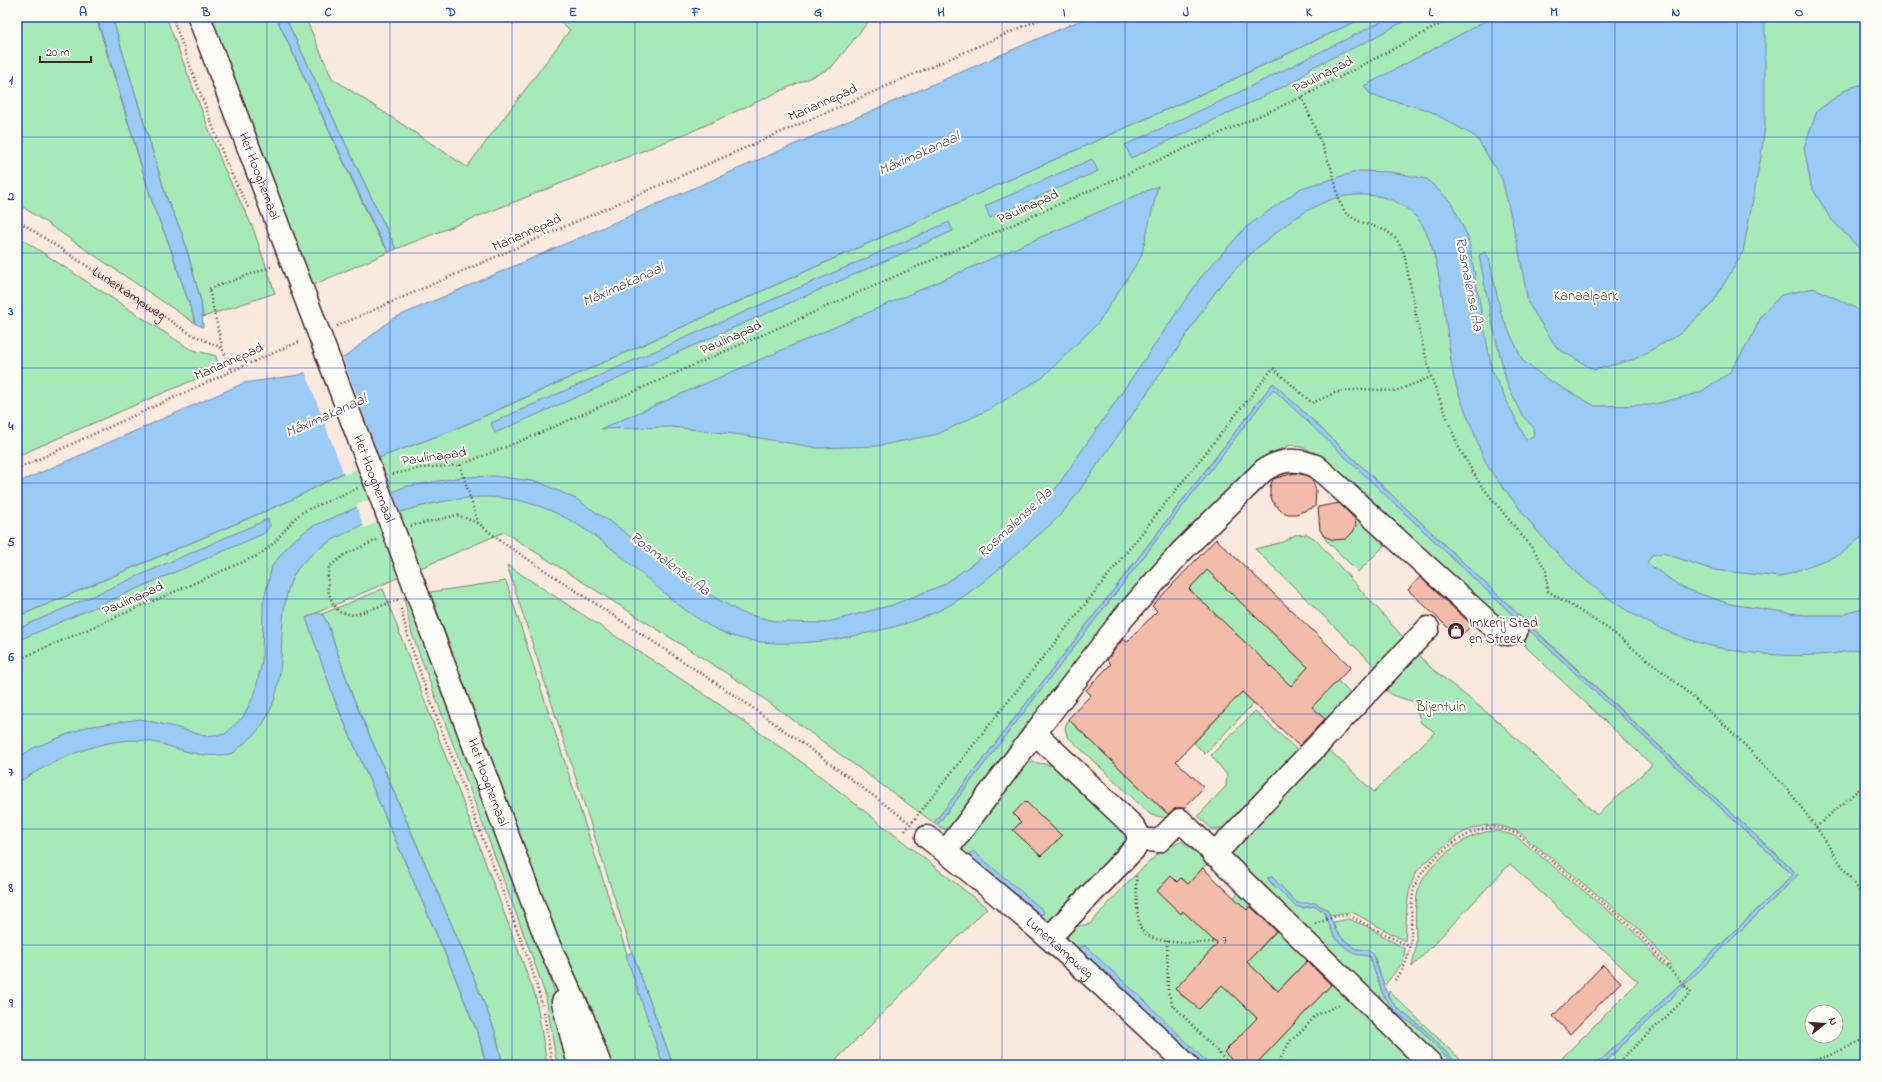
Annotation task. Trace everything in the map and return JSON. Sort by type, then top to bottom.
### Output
[{"type":"street","name":"Het Hooghemaal","points":[[199,17],[547,941],[583,1020],[600,1065]]},
{"type":"street","points":[[946,851],[1124,617],[1181,552],[1264,470],[1276,463],[1289,460],[1303,461],[1316,466],[1498,631],[1507,634],[1516,632]]},
{"type":"street","points":[[1214,855],[1428,628]]},
{"type":"street","points":[[1035,733],[1133,826],[1138,834],[1137,844],[1049,938]]},
{"type":"street","points":[[1137,844],[1159,841],[1180,820],[1214,855],[1432,1065]]},
{"type":"street","name":"Lunerkampweg","points":[[919,830],[1049,938],[1134,1014],[1187,1065]]},
{"type":"street","name":"Het Hooghemaal","points":[[547,941],[579,1065]]},
{"type":"path","name":"Het Hooghemaal","points":[[172,17],[227,165],[251,212]]},
{"type":"path","name":"Mariannepad","points":[[332,328],[1045,17]]},
{"type":"path","name":"Paulinapad","points":[[389,475],[396,472],[421,468],[460,466],[533,436],[1302,97],[1454,17]]},
{"type":"path","points":[[1302,97],[1332,170],[1340,204],[1346,213],[1358,221],[1387,231],[1397,240],[1404,253],[1419,330],[1431,377],[1459,448],[1480,484],[1536,554],[1546,571],[1548,591],[1610,630],[1671,678],[1729,729],[1788,790],[1816,827],[1865,900]]},
{"type":"path","name":"Lunerkampweg","points":[[17,220],[189,333],[222,348]]},
{"type":"path","points":[[270,259],[276,273]]},
{"type":"path","points":[[232,371],[222,348],[209,289],[273,266]]},
{"type":"path","name":"Mariannepad","points":[[17,469],[232,371],[304,340]]},
{"type":"path","points":[[905,831],[919,830],[1273,368],[1312,402],[1337,392],[1362,389],[1396,391],[1431,377]]},
{"type":"path","points":[[460,466],[462,476],[472,500],[478,523],[502,542],[743,701],[919,830]]},
{"type":"path","name":"Paulinapad","points":[[17,660],[259,555],[274,543],[295,518],[304,511],[360,487]]},
{"type":"path","name":"Het Hooghemaal","points":[[396,594],[408,637],[423,681],[532,969],[541,998],[552,1065]]},
{"type":"path","points":[[354,615],[398,600]]},
{"type":"path","points":[[1816,827],[1865,784]]},
{"type":"path","points":[[1396,980],[1406,963],[1410,947],[1414,889],[1419,875],[1437,857],[1460,839],[1475,831],[1498,828],[1518,834],[1633,926],[1691,993],[1615,1065]]},
{"type":"path","points":[[1137,844],[1138,914],[1142,930],[1152,939],[1167,941],[1219,942]]},
{"type":"path","points":[[1325,920],[1336,916],[1348,915],[1410,947]]},
{"type":"path","points":[[1167,941],[1168,992],[1173,1005],[1230,1065]]},
{"type":"path","points":[[1277,1065],[1290,1041],[1301,1032],[1316,1015],[1360,996]]},
{"type":"path","points":[[1788,1065],[1826,1057],[1865,1039]]},
{"type":"green space","points":[[17,17],[96,17],[154,208],[169,244],[196,324],[17,203]]},
{"type":"green space","points":[[112,17],[166,17],[223,166],[253,228],[275,293],[203,317],[201,301],[182,233],[167,199]]},
{"type":"green space","points":[[210,17],[276,17],[379,238],[389,252],[313,285]]},
{"type":"green space","points":[[285,17],[305,17],[332,78],[467,167],[570,30],[552,17],[872,17],[831,68],[695,130],[396,249]]},
{"type":"green space","name":"Kanaalpark","points":[[1365,17],[1865,17],[1865,1065],[1602,1065],[1798,875],[1273,383],[934,823],[748,687],[504,532],[307,617],[335,701],[453,972],[479,1037],[486,1065],[17,1065],[17,617],[289,501],[341,474],[381,457],[451,431],[1217,87]]},
{"type":"green space","points":[[17,236],[190,349],[216,356],[219,369],[17,456]]},
{"type":"green space","points":[[1273,388],[1516,618],[1516,620],[1508,627],[1502,626],[1356,485],[1327,461],[1305,448],[1291,445],[1268,454],[1258,463],[950,832],[937,825]]},
{"type":"green space","points":[[1343,505],[1372,523],[1384,546],[1358,572],[1326,540],[1320,529],[1327,509]]},
{"type":"green space","name":"Bijentuin","points":[[1307,534],[1315,539],[1430,667],[1500,723],[1597,815],[1652,765],[1526,647],[1525,639],[1530,631],[1793,875],[1596,1065],[1555,1065],[1638,982],[1510,864],[1412,967],[1416,946],[1416,904],[1418,891],[1422,881],[1438,861],[1459,844],[1471,837],[1493,831],[1502,832],[1517,837],[1631,929],[1666,968],[1670,964],[1634,924],[1519,832],[1506,827],[1494,826],[1483,826],[1472,829],[1462,833],[1452,840],[1423,865],[1415,875],[1410,891],[1407,907],[1405,941],[1352,912],[1330,915],[1320,906],[1297,903],[1272,877],[1267,878],[1272,884],[1302,908],[1314,906],[1324,911],[1333,934],[1354,953],[1369,956],[1384,997],[1396,1012],[1420,1029],[1454,1065],[1440,1065],[1230,861],[1231,850],[1327,748],[1374,792],[1435,732],[1421,723],[1414,702],[1392,695],[1382,687],[1389,680],[1255,549],[1283,542],[1295,535]]},
{"type":"green space","points":[[507,565],[713,700],[810,768],[987,908],[831,1065],[673,1065],[632,952]]},
{"type":"green space","points":[[1207,570],[1330,688],[1337,680],[1355,698],[1329,724],[1189,589]]},
{"type":"green space","points":[[506,581],[663,1065],[605,1065],[430,592]]},
{"type":"green space","points":[[383,589],[536,998],[547,1065],[503,1065],[495,1031],[469,965],[352,695],[327,622],[322,614]]},
{"type":"green space","points":[[406,597],[545,964],[556,996],[574,1065],[557,1065],[546,997],[412,634],[404,598]]},
{"type":"green space","points":[[1163,617],[1254,703],[1205,754],[1194,743],[1224,711],[1145,636]]},
{"type":"green space","points":[[1255,711],[1300,753],[1237,820],[1222,828],[1212,829],[1198,816],[1226,786],[1227,775],[1211,755]]},
{"type":"green space","points":[[1068,719],[1173,819],[1151,815],[1067,736],[1065,728]]},
{"type":"green space","points":[[1026,761],[1057,766],[1131,840],[1055,922],[1043,923],[960,850]]},
{"type":"green space","points":[[1182,841],[1207,863],[1188,884],[1182,878],[1177,882],[1171,876],[1157,891],[1181,913],[1183,911],[1210,937],[1221,925],[1225,954],[1213,949],[1175,989],[1184,998],[1187,995],[1199,1009],[1222,985],[1257,1018],[1224,1052],[1233,1061],[1229,1065],[1193,1065],[1067,947],[1068,934],[1072,927],[1090,924],[1129,881],[1161,851]]},
{"type":"green space","points":[[1242,889],[1419,1065],[1255,1065],[1334,982],[1309,958],[1278,991],[1247,962],[1278,930],[1252,905],[1232,926],[1219,913]]},
{"type":"green space","points":[[1349,919],[1368,927],[1405,949],[1403,962],[1384,986],[1375,958],[1367,950],[1356,949],[1343,939],[1336,931],[1333,922]]},
{"type":"green space","points":[[1389,991],[1466,1065],[1458,1065],[1423,1028],[1399,1010],[1388,996]]},
{"type":"water","points":[[97,17],[112,17],[167,199],[182,233],[201,301],[203,327],[196,324],[169,244],[154,208]]},
{"type":"water","points":[[276,17],[285,17],[396,249],[389,252],[380,238]]},
{"type":"water","name":"Máximakanaal","points":[[1088,17],[1365,17],[1217,87],[451,431],[381,457],[341,474],[289,501],[17,617],[17,483],[244,383],[299,375],[345,357],[392,319]]},
{"type":"water","points":[[1391,17],[1412,17],[1366,42],[1310,68],[1299,79],[1131,158],[1125,145],[1223,100]]},
{"type":"water","points":[[1493,17],[1765,17],[1765,126],[1761,156],[1743,252],[1712,304],[1680,334],[1635,359],[1594,370],[1557,348],[1528,303],[1519,251],[1502,179],[1476,137],[1428,110],[1371,95],[1364,86]]},
{"type":"water","points":[[1865,84],[1865,252],[1858,247],[1830,218],[1811,186],[1804,147],[1817,111],[1848,88]]},
{"type":"water","points":[[1092,159],[1098,171],[990,218],[985,206]]},
{"type":"water","name":"Rosmalense Aa","points":[[1359,171],[1391,172],[1427,179],[1451,202],[1468,237],[1492,371],[1526,440],[1534,435],[1533,427],[1521,414],[1507,384],[1493,327],[1479,255],[1485,252],[1489,258],[1501,314],[1523,361],[1547,379],[1595,406],[1651,405],[1699,393],[1729,373],[1749,342],[1762,315],[1781,295],[1814,288],[1854,307],[1865,317],[1865,534],[1841,554],[1780,577],[1713,570],[1663,553],[1652,555],[1647,563],[1683,588],[1730,604],[1804,615],[1842,615],[1865,608],[1865,648],[1852,651],[1802,656],[1764,654],[1726,649],[1691,640],[1658,627],[1627,611],[1598,591],[1571,567],[1546,541],[1493,474],[1485,461],[1454,378],[1438,271],[1433,250],[1426,232],[1415,216],[1395,201],[1375,196],[1355,195],[1336,198],[1304,213],[1271,236],[1255,250],[1217,290],[1107,452],[1062,513],[1044,531],[980,584],[960,599],[937,612],[911,622],[870,633],[828,640],[799,643],[771,643],[743,639],[719,631],[690,614],[614,550],[571,521],[548,509],[523,501],[497,497],[468,498],[448,501],[396,513],[369,523],[320,548],[302,564],[291,581],[286,600],[283,620],[279,681],[274,701],[266,720],[252,737],[233,753],[201,755],[147,741],[131,740],[114,742],[62,758],[17,783],[17,759],[33,748],[86,727],[140,719],[205,736],[225,734],[243,717],[255,693],[262,661],[263,603],[272,566],[291,542],[311,527],[404,487],[462,477],[495,476],[539,482],[576,499],[615,525],[693,585],[742,613],[779,622],[824,623],[892,605],[943,585],[997,546],[1050,497],[1201,277],[1246,227],[1301,188]]},
{"type":"water","points":[[1158,186],[1141,257],[1098,323],[1042,378],[990,409],[938,434],[877,446],[818,448],[742,435],[672,427],[601,429]]},
{"type":"water","points":[[949,222],[953,231],[495,433],[491,423]]},
{"type":"water","points":[[1273,383],[1518,614],[1516,618],[1273,389],[937,825],[934,823]]},
{"type":"water","points":[[268,519],[270,526],[263,534],[17,641],[17,629]]},
{"type":"water","points":[[316,613],[322,614],[327,622],[352,695],[469,965],[495,1031],[503,1065],[486,1065],[479,1037],[453,972],[335,701],[306,618]]},
{"type":"water","points":[[1533,629],[1798,875],[1602,1065],[1596,1065],[1793,875],[1530,631]]},
{"type":"water","points":[[973,851],[1044,911],[1043,914],[1040,915],[968,855]]},
{"type":"water","points":[[1272,877],[1297,903],[1315,903],[1327,909],[1336,931],[1343,939],[1356,949],[1367,950],[1372,953],[1388,996],[1399,1010],[1423,1028],[1458,1065],[1454,1065],[1420,1029],[1396,1013],[1384,997],[1369,956],[1354,954],[1339,942],[1333,934],[1324,911],[1314,906],[1302,908],[1295,906],[1267,878]]},
{"type":"water","points":[[1085,946],[1145,1001],[1210,1065],[1204,1065],[1080,950],[1081,947]]},
{"type":"water","points":[[632,952],[673,1065],[663,1065],[626,955]]},
{"type":"pier","points":[[342,356],[380,459],[344,475],[305,371]]},
{"type":"pier","points":[[392,490],[401,513],[364,528],[356,505]]},
{"type":"building","points":[[1295,473],[1305,475],[1312,479],[1316,490],[1315,507],[1296,514],[1288,514],[1281,511],[1273,502],[1270,495],[1270,487],[1273,479]]},
{"type":"building","points":[[1339,503],[1355,519],[1356,526],[1353,532],[1346,539],[1333,540],[1324,536],[1320,530],[1318,507]]},
{"type":"building","points":[[1216,539],[1351,667],[1312,707],[1325,719],[1299,746],[1242,692],[1176,761],[1204,787],[1184,808],[1176,808],[1168,814],[1068,719],[1091,695],[1086,690],[1111,664],[1107,660],[1123,639],[1127,642],[1157,611],[1152,606]],"holes":[[[1207,570],[1308,667],[1291,686],[1189,589]]]},
{"type":"building","points":[[1420,577],[1472,625],[1459,638],[1408,590]]},
{"type":"building","points":[[1025,801],[1062,836],[1041,856],[1013,830],[1021,822],[1013,814]]},
{"type":"building","points":[[1203,868],[1247,910],[1250,906],[1276,931],[1247,962],[1278,991],[1307,961],[1331,985],[1255,1065],[1237,1065],[1224,1052],[1257,1018],[1222,985],[1199,1009],[1175,989],[1217,944],[1183,911],[1181,914],[1157,891],[1171,876],[1177,882],[1181,878],[1188,884]]},
{"type":"building","points":[[1603,965],[1621,982],[1570,1034],[1553,1016]]},
{"type":"place","name":"Imkerij Stad en Streek","points":[[1456,631]]}]
